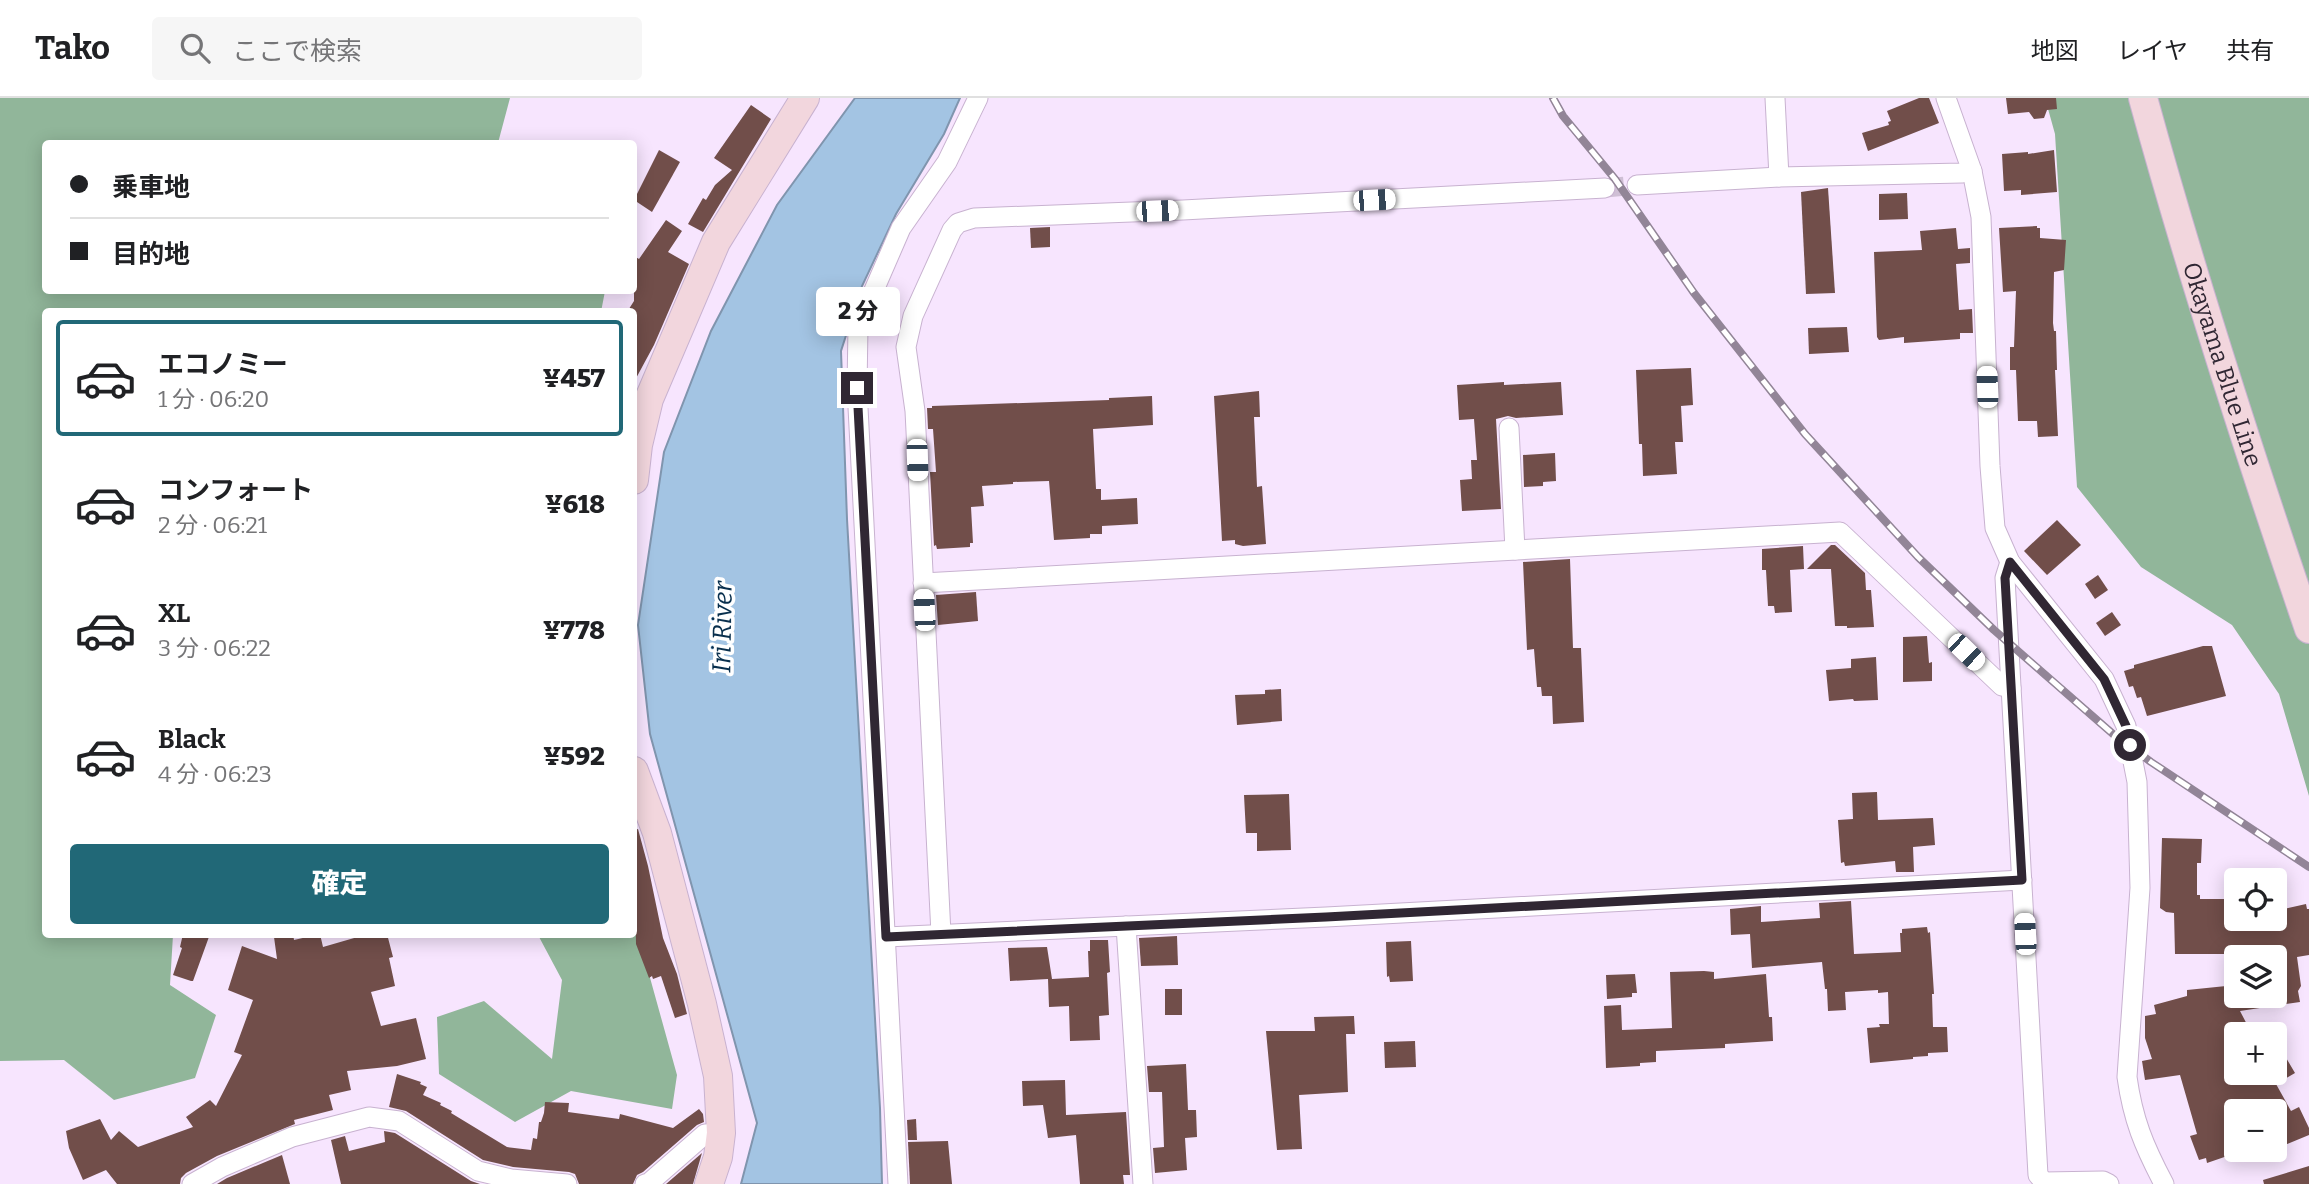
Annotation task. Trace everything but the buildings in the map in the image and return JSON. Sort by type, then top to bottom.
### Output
[{"type":"main road","points":[[637,453],[649,399],[716,242],[805,98]]},
{"type":"main road","name":"Okayama Blue Line","points":[[2143,98],[2180,233],[2234,407],[2309,628]]},
{"type":"main road","points":[[637,779],[657,833],[718,1076],[721,1133],[718,1157],[709,1184]]},
{"type":"street","points":[[898,1184],[857,388],[858,327],[901,228],[947,162],[978,98]]},
{"type":"street","points":[[1775,98],[1779,177]]},
{"type":"street","points":[[1946,98],[1972,171],[1981,217],[1990,466],[1995,528],[2010,562],[2104,679],[2126,726],[2137,782],[2140,888],[2127,1077],[2130,1103],[2142,1141],[2164,1184]]},
{"type":"street","points":[[1637,185],[1972,171]]},
{"type":"street","points":[[941,934],[915,411],[906,347],[913,316],[952,230],[958,223],[974,218],[1169,211],[1605,188]]},
{"type":"street","points":[[1509,428],[1515,550]]},
{"type":"street","points":[[923,583],[1840,532],[2003,686],[2011,688]]},
{"type":"street","points":[[2010,562],[2005,578],[2038,1175],[2044,1182],[2103,1181],[2109,1184]]},
{"type":"street","points":[[886,937],[2022,880]]},
{"type":"street","points":[[1126,926],[1143,1184]]},
{"type":"street","points":[[192,1184],[222,1167],[292,1137],[369,1117],[399,1121],[478,1171],[511,1179],[567,1184]]},
{"type":"street","points":[[645,1184],[705,1134],[721,1133]]},
{"type":"green space","points":[[0,98],[510,98],[499,140],[42,140],[42,294],[604,294],[602,308],[42,308],[42,938],[173,938],[170,985],[216,1015],[195,1078],[114,1100],[64,1060],[0,1061]]},
{"type":"green space","points":[[2045,98],[2309,98],[2309,796],[2279,694],[2232,625],[2141,567],[2077,487],[2055,134]]},
{"type":"green space","points":[[637,931],[677,1075],[672,1109],[571,1091],[515,1122],[439,1074],[437,1017],[484,1001],[552,1059],[562,980],[540,938],[637,938]]},
{"type":"water","name":"Iri River","points":[[855,98],[960,98],[944,134],[896,214],[862,286],[841,351],[847,519],[882,1184],[741,1184],[757,1123],[650,734],[638,625],[664,452],[711,331],[777,205]]},
{"type":"tunnel","points":[[1605,188],[1637,185]]},
{"type":"railway","points":[[1553,98],[1563,116],[1615,179],[1694,293],[1805,434],[1918,557],[1994,630],[2113,734],[2309,867]]},
{"type":"route","points":[[857,388],[886,937],[2022,880],[2005,578],[2010,562],[2104,679],[2126,726],[2130,745]]}]
